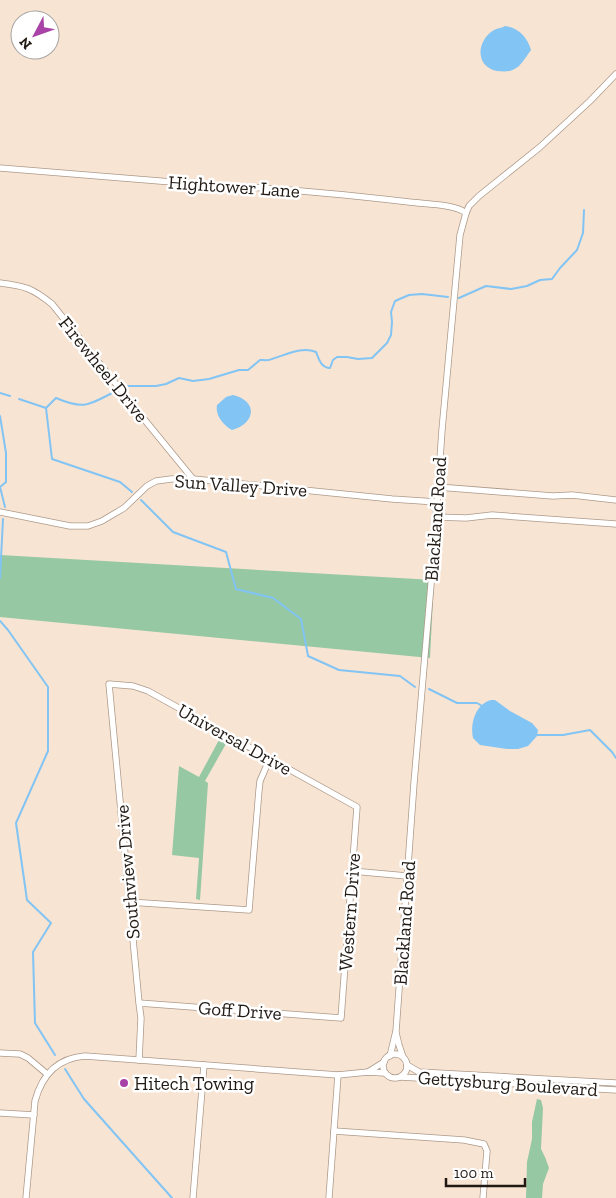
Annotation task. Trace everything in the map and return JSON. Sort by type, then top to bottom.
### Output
[{"type":"street","name":"Blackland Road","points":[[390,1056],[396,1031],[438,487],[460,235],[469,206],[561,129],[616,74]]},
{"type":"street","name":"Hightower Lane","points":[[0,168],[357,196],[461,209],[466,213]]},
{"type":"street","name":"Firewheel Drive","points":[[0,283],[26,287],[38,293],[52,304],[193,479]]},
{"type":"street","name":"Sun Valley Drive","points":[[0,512],[70,526],[88,526],[102,521],[124,508],[147,486],[156,481],[171,479],[193,479],[437,502]]},
{"type":"street","points":[[438,487],[553,496],[572,495],[616,500]]},
{"type":"street","points":[[436,517],[466,518],[492,515],[616,524]]},
{"type":"street","name":"Universal Drive","points":[[109,684],[133,686],[148,691],[357,807]]},
{"type":"street","name":"Southview Drive","points":[[109,684],[141,1018],[139,1060]]},
{"type":"street","points":[[130,902],[249,910],[260,781],[270,758]]},
{"type":"street","name":"Western Drive","points":[[341,1018],[357,807]]},
{"type":"street","points":[[352,871],[407,876]]},
{"type":"street","name":"Goff Drive","points":[[139,1003],[341,1018]]},
{"type":"street","name":"Blackland Road","points":[[396,1031],[404,1058]]},
{"type":"street","points":[[0,1053],[20,1054],[28,1058],[47,1074]]},
{"type":"street","points":[[368,1072],[395,1054],[404,1058],[407,1065],[406,1071],[401,1077],[390,1077],[383,1068],[384,1062]]},
{"type":"street","points":[[26,1198],[37,1095],[47,1074],[64,1061],[85,1056],[338,1075],[368,1072],[385,1073]]},
{"type":"street","points":[[193,1198],[204,1065]]},
{"type":"street","name":"Gettysburg Boulevard","points":[[407,1065],[419,1072],[616,1083]]},
{"type":"street","points":[[329,1198],[338,1075]]},
{"type":"street","name":"Gettysburg Boulevard","points":[[401,1077],[616,1090]]},
{"type":"street","points":[[575,1080],[575,1088]]},
{"type":"street","points":[[0,1113],[34,1115]]},
{"type":"street","points":[[334,1131],[464,1140],[484,1144],[487,1151],[483,1198]]},
{"type":"green space","points":[[0,555],[434,580],[430,658],[0,617]]},
{"type":"green space","points":[[220,738],[227,742],[205,781],[208,783],[200,900],[196,899],[199,858],[172,855],[179,766],[199,777]]},
{"type":"green space","points":[[537,1099],[541,1100],[543,1108],[541,1149],[549,1168],[543,1184],[542,1198],[526,1198],[527,1162]]},
{"type":"water","points":[[505,26],[522,34],[531,50],[516,68],[509,71],[497,71],[484,64],[480,52],[481,46],[488,34]]},
{"type":"water","points":[[233,395],[247,402],[251,412],[246,422],[232,430],[220,419],[217,405],[226,397]]},
{"type":"water","points":[[491,700],[495,700],[532,723],[538,730],[537,736],[528,746],[518,749],[507,749],[480,745],[473,738],[472,727],[477,710]]},
{"type":"waterway","points":[[459,298],[486,286],[511,289],[527,286],[540,280],[552,279],[577,250],[583,233],[584,210]]},
{"type":"waterway","points":[[123,386],[156,386],[179,378],[193,381],[209,379],[239,370],[248,370],[260,360],[269,360],[288,353],[305,350],[316,352],[322,365],[327,368],[330,368],[333,360],[337,357],[372,358],[387,343],[391,335],[391,312],[395,301],[409,295],[422,294],[448,297]]},
{"type":"waterway","points":[[46,408],[56,398],[80,405],[92,403],[114,392]]},
{"type":"waterway","points":[[0,393],[10,396]]},
{"type":"waterway","points":[[19,399],[46,408],[52,459],[120,482],[132,492]]},
{"type":"waterway","points":[[0,416],[6,453],[6,482],[0,487],[5,507]]},
{"type":"waterway","points":[[141,500],[173,532],[226,552],[236,589],[273,598],[301,619],[308,656],[339,670],[400,676],[415,687]]},
{"type":"waterway","points":[[0,578],[3,519]]},
{"type":"waterway","points":[[0,621],[48,687],[48,751],[16,823],[27,900],[51,923],[33,952],[35,1023],[55,1055]]},
{"type":"waterway","points":[[429,689],[457,703],[477,703],[484,707]]},
{"type":"waterway","points":[[536,735],[563,735],[590,730],[616,758]]},
{"type":"waterway","points":[[65,1069],[84,1099],[172,1198]]},
{"type":"place","name":"Hitech Towing","points":[[124,1083]]}]
